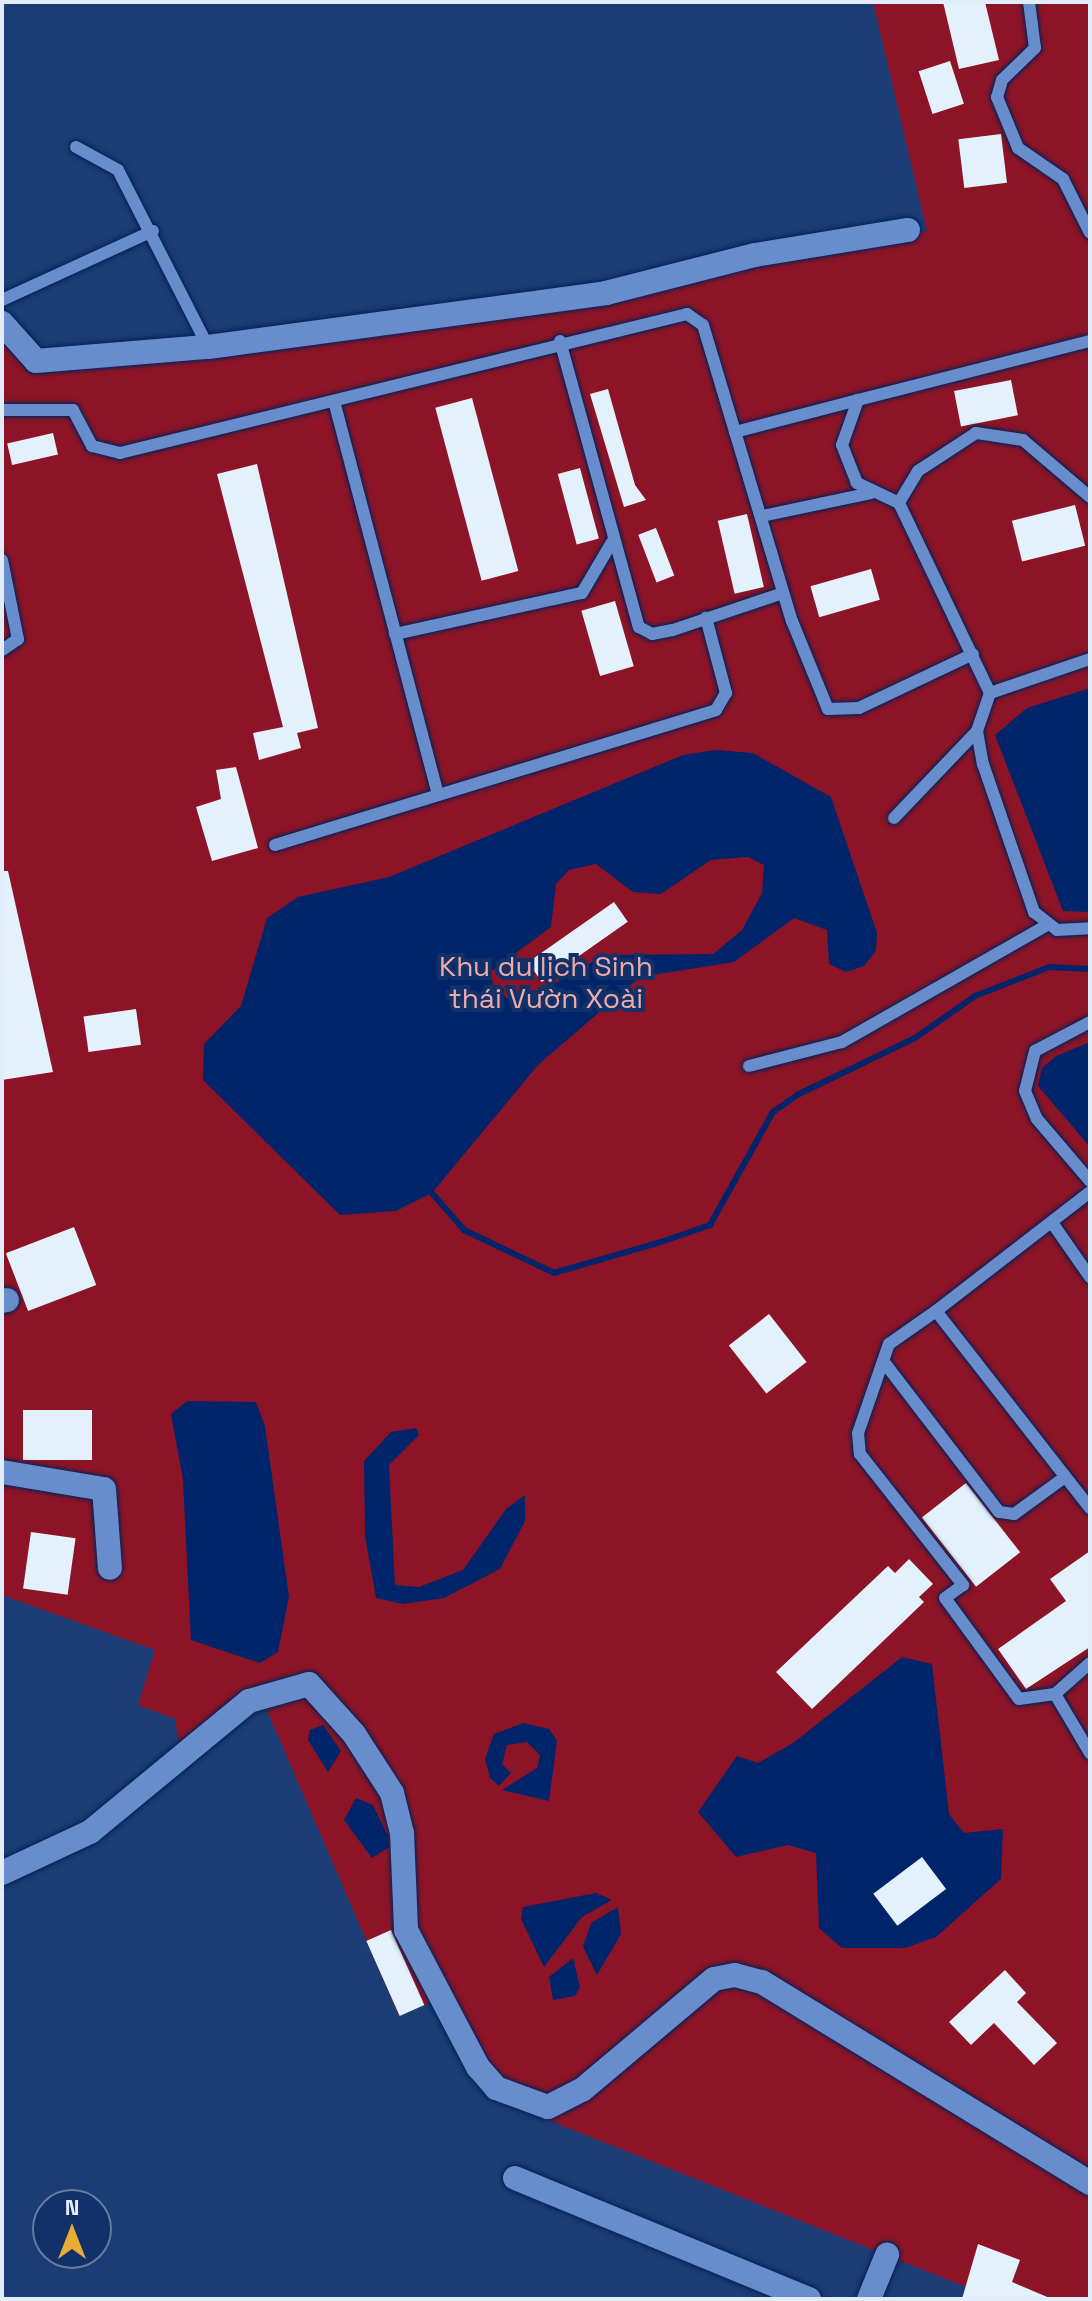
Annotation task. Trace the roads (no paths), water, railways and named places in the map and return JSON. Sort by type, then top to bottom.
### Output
[{"type":"street","points":[[2,323],[36,361],[208,347],[606,293],[755,255],[908,230]]},
{"type":"street","points":[[2,1472],[104,1489],[110,1568]]},
{"type":"street","points":[[2,1873],[90,1832],[240,1707],[309,1684],[346,1724],[392,1793],[402,1833],[406,1930],[496,2088],[548,2107],[582,2090],[714,1979],[735,1975],[762,1982],[1090,2183]]},
{"type":"street","points":[[515,2178],[809,2299]]},
{"type":"street","points":[[869,2299],[887,2255]]},
{"type":"lane","points":[[1029,2],[1035,48],[1002,80],[997,97],[1018,148],[1063,179],[1090,233]]},
{"type":"lane","points":[[76,147],[118,170],[153,231],[208,347]]},
{"type":"lane","points":[[2,300],[153,231]]},
{"type":"lane","points":[[2,410],[73,410],[92,446],[120,453],[669,315],[696,317],[819,698],[837,713],[973,654]]},
{"type":"lane","points":[[560,341],[612,542],[639,627],[652,634],[783,593]]},
{"type":"lane","points":[[735,432],[1090,341]]},
{"type":"lane","points":[[858,400],[842,445],[857,483],[871,493],[899,503],[990,693],[977,731],[894,818]]},
{"type":"lane","points":[[334,401],[438,795]]},
{"type":"lane","points":[[899,503],[918,471],[976,433],[1023,440],[1090,497]]},
{"type":"lane","points":[[762,516],[871,493]]},
{"type":"lane","points":[[395,634],[582,593],[612,542]]},
{"type":"lane","points":[[2,560],[18,639],[2,650]]},
{"type":"lane","points":[[275,845],[716,710],[726,693],[706,618]]},
{"type":"lane","points":[[990,693],[1090,659]]},
{"type":"lane","points":[[977,731],[998,818],[1034,912],[1047,925]]},
{"type":"lane","points":[[749,1066],[819,1053],[1047,925],[1090,928]]},
{"type":"lane","points":[[1090,1022],[1035,1051],[1025,1091],[1037,1119],[1090,1181]]},
{"type":"lane","points":[[1090,1192],[1053,1224],[889,1344],[858,1433],[860,1454],[963,1585],[945,1598],[1019,1699],[1055,1694],[1090,1663]]},
{"type":"lane","points":[[1053,1224],[1090,1277]]},
{"type":"lane","points":[[936,1311],[1090,1508]]},
{"type":"lane","points":[[883,1361],[1006,1517],[1065,1477]]},
{"type":"lane","points":[[1055,1694],[1090,1753]]},
{"type":"water","points":[[1090,688],[1090,912],[1063,911],[995,735],[1027,708]]},
{"type":"water","points":[[716,750],[753,753],[831,797],[877,933],[876,951],[864,966],[846,972],[829,964],[827,930],[794,918],[734,962],[640,977],[538,1065],[432,1193],[396,1211],[340,1215],[203,1080],[204,1044],[241,1006],[267,918],[298,897],[389,877],[683,755]],"holes":[[[748,857],[764,865],[762,893],[742,930],[713,954],[605,955],[525,1000],[507,998],[493,985],[490,972],[551,927],[556,884],[569,870],[596,864],[633,892],[661,894],[711,860]]]},
{"type":"water","points":[[1090,1042],[1090,1147],[1038,1086],[1042,1068],[1056,1056]]},
{"type":"water","points":[[187,1401],[256,1402],[265,1426],[289,1597],[278,1652],[260,1663],[191,1640],[183,1480],[171,1414]]},
{"type":"water","points":[[416,1428],[419,1435],[389,1465],[395,1585],[419,1587],[463,1570],[506,1509],[525,1495],[525,1521],[500,1569],[444,1598],[403,1604],[376,1598],[365,1536],[364,1461],[391,1432]]},
{"type":"water","points":[[902,1657],[932,1664],[949,1814],[964,1833],[1003,1829],[1001,1879],[936,1937],[905,1948],[842,1948],[819,1928],[816,1853],[788,1845],[736,1857],[698,1812],[737,1756],[758,1763],[793,1743]]},
{"type":"water","points":[[523,1723],[549,1729],[557,1741],[549,1801],[502,1790],[537,1768],[540,1755],[527,1742],[507,1745],[502,1764],[511,1773],[499,1786],[490,1778],[485,1759],[494,1734]]},
{"type":"water","points":[[323,1725],[341,1751],[328,1772],[308,1740],[310,1730]]},
{"type":"water","points":[[356,1798],[373,1805],[388,1836],[389,1847],[372,1858],[344,1820]]},
{"type":"water","points":[[596,1893],[612,1900],[582,1917],[544,1967],[521,1919],[523,1907]]},
{"type":"water","points":[[618,1907],[621,1934],[597,1975],[583,1947],[591,1923]]},
{"type":"water","points":[[573,1958],[580,1987],[575,1996],[553,2000],[549,1977]]},
{"type":"waterway","points":[[432,1193],[464,1230],[554,1273],[661,1242],[710,1225],[773,1112],[797,1095],[915,1038],[975,996],[1049,967],[1090,969]]},
{"type":"park label","name":"Khu du lịch Sinh thái Vườn Xoài","points":[[546,982]]}]
